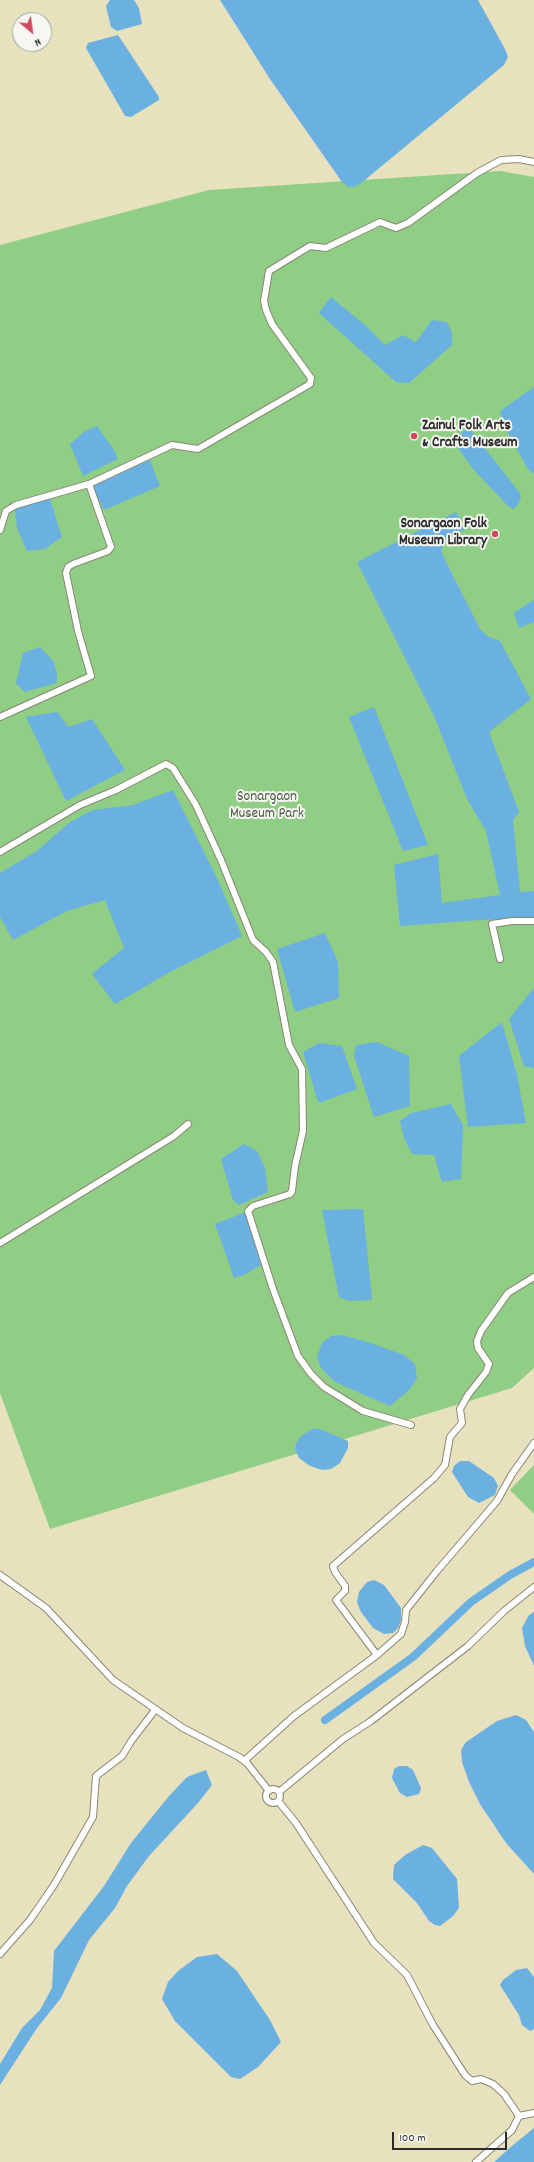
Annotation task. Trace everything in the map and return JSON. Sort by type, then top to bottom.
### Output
[{"type":"street","points":[[0,530],[8,509],[89,484],[172,445],[198,450],[310,384],[311,378],[272,324],[266,310],[264,301],[269,271],[310,246],[326,248],[380,222],[396,228],[408,223],[477,173],[501,160],[519,159],[534,162]]},
{"type":"street","points":[[0,717],[91,676],[78,631],[66,573],[68,567],[73,564],[108,551],[111,547],[89,484]]},
{"type":"street","points":[[0,852],[80,805],[116,790],[166,764],[173,768],[196,805],[218,853],[253,940],[266,952],[273,962],[289,1045],[302,1069],[303,1131],[295,1166],[292,1191],[290,1194],[253,1206],[248,1211],[272,1289],[298,1356],[311,1374],[324,1387],[363,1411],[411,1426]]},
{"type":"street","points":[[500,959],[492,924],[512,921],[534,921]]},
{"type":"street","points":[[0,1243],[174,1136],[188,1124]]},
{"type":"street","points":[[377,1655],[336,1600],[345,1591],[345,1586],[332,1566],[434,1478],[445,1465],[450,1437],[462,1422],[460,1409],[468,1395],[486,1372],[489,1364],[478,1348],[478,1341],[481,1331],[508,1293],[534,1277]]},
{"type":"street","points":[[244,1761],[294,1716],[377,1655],[401,1634],[405,1622],[406,1610],[437,1571],[497,1502],[512,1474],[534,1443]]},
{"type":"street","points":[[0,1575],[46,1608],[114,1680],[155,1710],[183,1728],[218,1745],[244,1761],[269,1791]]},
{"type":"street","points":[[519,2116],[504,2094],[493,2084],[481,2079],[472,2081],[465,2075],[434,2025],[407,1976],[374,1943],[296,1823],[278,1801],[279,1792],[343,1739],[389,1707],[468,1646],[504,1611],[534,1587]]},
{"type":"street","points":[[0,1954],[30,1920],[54,1885],[93,1817],[96,1776],[122,1756],[132,1740],[155,1710]]},
{"type":"street","points":[[269,1791],[275,1790],[279,1792]]},
{"type":"street","points":[[269,1791],[267,1796],[268,1800],[274,1803],[278,1801]]},
{"type":"street","points":[[519,2116],[534,2113]]},
{"type":"street","points":[[476,2162],[512,2130],[519,2116]]},
{"type":"green space","name":"Sonargaon Museum Park","points":[[500,171],[534,177],[534,1368],[512,1388],[50,1529],[0,1393],[0,245],[209,190]]},
{"type":"green space","points":[[534,1465],[534,1514],[510,1490]]},
{"type":"water","points":[[110,0],[134,0],[139,8],[142,24],[117,31],[111,27],[106,6]]},
{"type":"water","points":[[220,0],[478,0],[508,57],[504,65],[360,184],[354,187],[349,187],[342,182],[270,79]]},
{"type":"water","points":[[118,35],[159,97],[159,100],[131,117],[125,116],[86,48],[88,43]]},
{"type":"water","points":[[331,297],[366,326],[385,345],[403,335],[416,342],[432,320],[447,322],[452,332],[452,345],[409,383],[396,382],[319,313]]},
{"type":"water","points":[[534,387],[534,474],[528,469],[503,424],[500,411]]},
{"type":"water","points":[[97,426],[114,450],[118,459],[83,476],[70,444],[84,432]]},
{"type":"water","points":[[469,428],[519,492],[521,497],[517,506],[513,509],[508,506],[473,469],[452,439]]},
{"type":"water","points":[[150,460],[160,486],[104,510],[92,486]]},
{"type":"water","points":[[50,499],[62,537],[45,549],[27,551],[17,528],[15,510],[32,502]]},
{"type":"water","points":[[456,512],[465,530],[449,535],[441,550],[444,558],[480,629],[487,636],[500,641],[531,699],[489,732],[519,812],[513,820],[520,892],[534,891],[534,918],[480,920],[400,926],[394,865],[438,854],[442,903],[500,895],[486,831],[467,799],[434,716],[357,562]]},
{"type":"water","points":[[534,600],[534,622],[519,628],[514,613]]},
{"type":"water","points":[[40,647],[54,662],[57,683],[24,692],[16,683],[23,653]]},
{"type":"water","points":[[374,707],[428,845],[403,851],[349,717]]},
{"type":"water","points":[[57,712],[69,727],[92,719],[125,770],[66,801],[26,717]]},
{"type":"water","points":[[173,790],[217,878],[242,936],[170,972],[115,1004],[92,974],[124,948],[105,900],[67,911],[13,940],[0,917],[0,873],[37,851],[70,822],[93,810],[133,805]]},
{"type":"water","points":[[325,933],[338,962],[339,998],[295,1012],[277,949]]},
{"type":"water","points":[[534,988],[534,1068],[524,1066],[509,1019]]},
{"type":"water","points":[[502,1022],[517,1075],[526,1123],[468,1127],[459,1056]]},
{"type":"water","points":[[377,1042],[409,1056],[410,1106],[374,1117],[354,1056],[356,1045]]},
{"type":"water","points":[[319,1043],[342,1046],[357,1089],[322,1102],[318,1102],[303,1052]]},
{"type":"water","points":[[451,1104],[463,1125],[461,1179],[442,1182],[434,1155],[412,1154],[404,1138],[400,1121],[411,1113]]},
{"type":"water","points":[[244,1144],[257,1151],[265,1168],[268,1192],[239,1205],[233,1200],[221,1159]]},
{"type":"water","points":[[363,1209],[372,1300],[349,1301],[339,1297],[322,1210]]},
{"type":"water","points":[[246,1212],[264,1263],[246,1274],[234,1278],[215,1224]]},
{"type":"water","points":[[342,1335],[368,1342],[404,1355],[415,1364],[417,1378],[409,1390],[390,1406],[335,1382],[321,1368],[317,1357],[322,1343],[331,1336]]},
{"type":"water","points":[[312,1429],[320,1429],[348,1441],[348,1448],[340,1463],[331,1469],[322,1470],[310,1466],[299,1458],[295,1449],[296,1444],[301,1436]]},
{"type":"water","points":[[460,1461],[469,1461],[494,1478],[498,1486],[495,1495],[479,1503],[468,1497],[452,1472],[454,1466]]},
{"type":"water","points":[[374,1580],[384,1585],[401,1608],[401,1620],[398,1628],[393,1633],[384,1634],[373,1628],[361,1612],[357,1602],[359,1592],[367,1582]]},
{"type":"water","points":[[534,1612],[534,1666],[525,1646],[522,1628],[529,1615]]},
{"type":"water","points":[[516,1715],[526,1720],[534,1732],[534,1874],[506,1843],[480,1804],[469,1782],[462,1762],[461,1750],[466,1742],[497,1721]]},
{"type":"water","points":[[399,1766],[407,1766],[413,1770],[421,1788],[419,1794],[407,1797],[400,1793],[392,1778],[394,1769]]},
{"type":"water","points":[[206,1770],[212,1785],[198,1803],[149,1856],[127,1886],[115,1908],[89,1940],[61,1998],[37,2028],[0,2085],[0,2064],[22,2028],[40,2010],[52,1988],[54,1951],[104,1886],[131,1843],[169,1796],[187,1777]]},
{"type":"water","points":[[423,1845],[432,1848],[457,1879],[459,1908],[453,1916],[440,1926],[429,1921],[417,1903],[393,1879],[394,1865],[405,1855]]},
{"type":"water","points":[[217,1954],[237,1971],[270,2020],[281,2042],[258,2067],[240,2079],[231,2077],[175,2021],[162,1999],[168,1982],[178,1971],[197,1957]]},
{"type":"water","points":[[527,1968],[534,1977],[534,2029],[530,2031],[522,2025],[519,2015],[500,1985],[503,1980],[516,1970]]},
{"type":"water","points":[[534,2128],[534,2162],[494,2162],[513,2145]]},
{"type":"waterway","points":[[325,1720],[413,1657],[471,1602],[510,1575],[534,1562]]},
{"type":"place","name":"Zainul Folk Arts & Crafts Museum","points":[[414,436]]},
{"type":"place","name":"Sonargaon Folk Museum Library","points":[[495,534]]}]
